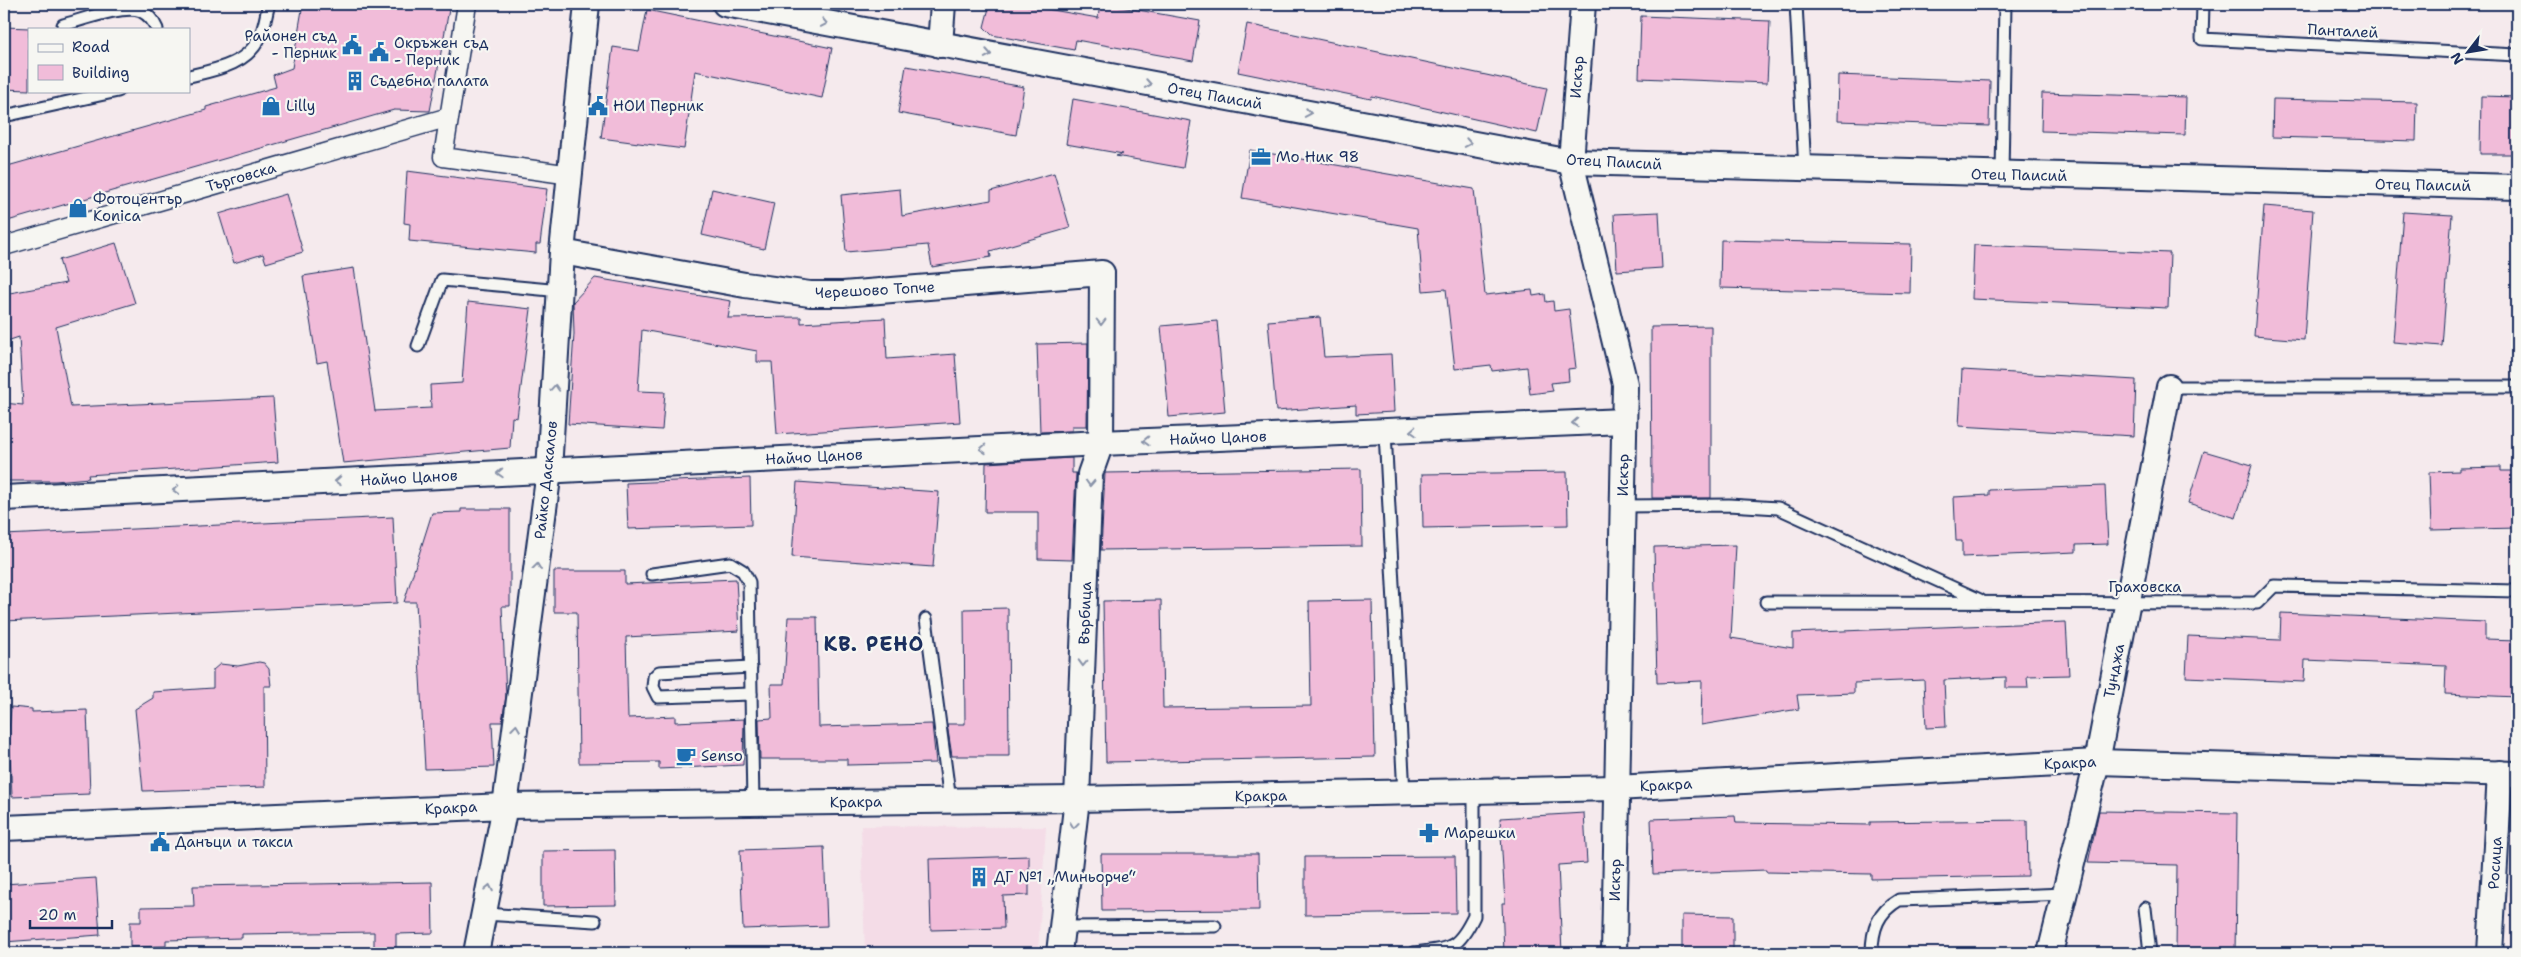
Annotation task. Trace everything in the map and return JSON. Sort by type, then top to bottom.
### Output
[{"type":"street","points":[[467,4],[443,157],[571,175]]},
{"type":"street","name":"Райко Даскалов","points":[[476,953],[505,806],[549,471],[562,252],[571,175],[586,4]]},
{"type":"street","name":"Отец Паисий","points":[[725,4],[1571,162],[1805,170],[2517,187]]},
{"type":"street","points":[[940,45],[943,4]]},
{"type":"street","name":"Искър","points":[[1583,4],[1571,162],[1624,384],[1614,953]]},
{"type":"street","name":"Търговска","points":[[4,246],[449,117]]},
{"type":"street","name":"Черешово Топче","points":[[562,252],[810,294],[843,294],[1102,273]]},
{"type":"street","name":"Върбица","points":[[1059,953],[1077,799],[1090,474],[1101,443],[1102,273]]},
{"type":"street","name":"Тунджа","points":[[2050,953],[2097,762],[2168,387]]},
{"type":"street","name":"Найчо Цанов","points":[[4,498],[1101,443],[1624,421]]},
{"type":"street","name":"Кракра","points":[[4,828],[505,806],[1404,794],[1616,788],[2097,762],[2508,774]]},
{"type":"street","name":"Росица","points":[[2490,953],[2508,774]]},
{"type":"lane","points":[[190,76],[225,68],[249,52],[260,36],[269,4]]},
{"type":"lane","points":[[1796,4],[1805,170]]},
{"type":"lane","points":[[2002,174],[2005,4]]},
{"type":"lane","name":"Панталей","points":[[2203,4],[2202,39],[2517,55]]},
{"type":"lane","points":[[63,25],[126,9],[141,11],[152,19],[157,28]]},
{"type":"lane","points":[[4,116],[113,92]]},
{"type":"lane","points":[[418,346],[442,280],[561,291]]},
{"type":"lane","points":[[2168,387],[2517,387]]},
{"type":"lane","points":[[1385,432],[1404,794]]},
{"type":"lane","points":[[1622,506],[1729,505],[1778,508],[1984,602]]},
{"type":"lane","points":[[652,574],[730,563],[743,571],[749,582],[753,803]]},
{"type":"lane","name":"Граховска","points":[[1766,602],[2257,602],[2274,586],[2517,591]]},
{"type":"lane","points":[[926,619],[950,801]]},
{"type":"lane","points":[[751,667],[658,672],[654,676],[653,687],[658,697],[751,694]]},
{"type":"lane","points":[[1414,953],[1453,947],[1466,934],[1474,916],[1474,792]]},
{"type":"lane","points":[[1872,953],[1875,923],[1888,907],[1899,900],[2064,894]]},
{"type":"lane","points":[[2145,908],[2150,953]]},
{"type":"lane","points":[[484,914],[595,921]]},
{"type":"lane","points":[[1062,927],[1215,926]]},
{"type":"shaded area","points":[[861,826],[1046,827],[1038,953],[865,953]]},
{"type":"building","name":"Съдебна палата","points":[[303,4],[450,4],[430,111],[394,110],[4,222],[4,167],[206,110],[206,107],[276,87],[273,75],[292,68]]},
{"type":"building","points":[[990,4],[1018,4],[1098,18],[1100,4],[1104,4],[1200,21],[1193,61],[1076,40],[1074,50],[992,35],[984,27]]},
{"type":"building","points":[[647,10],[832,48],[822,98],[695,71],[684,149],[601,138],[613,47],[639,51]]},
{"type":"building","points":[[1641,16],[1770,21],[1767,83],[1639,78]]},
{"type":"building","points":[[1247,24],[1547,88],[1537,133],[1372,96],[1371,99],[1238,72]]},
{"type":"building","points":[[4,27],[29,28],[28,90],[4,89]]},
{"type":"building","points":[[906,66],[1024,87],[1016,135],[898,113]]},
{"type":"building","points":[[1838,75],[1990,81],[1989,126],[1837,121]]},
{"type":"building","points":[[2042,93],[2186,97],[2185,135],[2041,131]]},
{"type":"building","points":[[2481,96],[2517,97],[2517,154],[2480,154]]},
{"type":"building","points":[[1073,99],[1191,121],[1183,168],[1116,156],[1123,154],[1066,144]]},
{"type":"building","points":[[2273,99],[2417,102],[2416,141],[2272,137]]},
{"type":"building","points":[[1250,150],[1474,189],[1485,295],[1532,290],[1533,296],[1545,294],[1546,302],[1553,301],[1554,311],[1569,309],[1576,368],[1568,369],[1569,381],[1551,383],[1553,391],[1530,394],[1527,367],[1492,371],[1491,365],[1455,369],[1446,289],[1423,291],[1418,228],[1242,198]]},
{"type":"building","points":[[407,171],[547,189],[540,244],[536,244],[536,253],[409,241],[410,224],[404,223]]},
{"type":"building","points":[[1054,173],[1070,228],[990,251],[991,257],[932,267],[928,245],[846,252],[841,195],[900,189],[902,216],[991,200],[991,191]]},
{"type":"building","points":[[712,189],[774,203],[764,249],[702,235]]},
{"type":"building","points":[[286,194],[303,252],[266,263],[263,254],[234,263],[219,214]]},
{"type":"building","points":[[2264,206],[2313,210],[2304,340],[2254,336]]},
{"type":"building","points":[[1659,212],[1662,268],[1617,271],[1614,214]]},
{"type":"building","points":[[2403,212],[2452,215],[2442,346],[2393,342]]},
{"type":"building","points":[[1721,240],[1911,244],[1910,293],[1720,288]]},
{"type":"building","points":[[116,243],[135,303],[56,327],[71,407],[273,398],[278,462],[88,475],[89,478],[55,481],[4,481],[4,403],[23,405],[19,337],[4,342],[4,294],[66,283],[59,260]]},
{"type":"building","points":[[1974,245],[2170,253],[2168,308],[1972,299]]},
{"type":"building","points":[[354,268],[375,411],[431,408],[430,385],[462,383],[468,302],[531,309],[517,418],[512,417],[510,448],[343,463],[327,361],[317,363],[303,276]]},
{"type":"building","points":[[595,278],[731,301],[728,318],[801,317],[801,323],[885,318],[887,359],[955,354],[960,422],[777,434],[772,362],[757,362],[757,351],[642,330],[638,391],[665,392],[662,430],[568,424],[574,334],[573,302]]},
{"type":"building","points":[[1320,317],[1324,357],[1391,354],[1394,412],[1356,414],[1356,405],[1276,411],[1268,321]]},
{"type":"building","points":[[1217,321],[1225,412],[1169,417],[1161,326]]},
{"type":"building","points":[[1711,326],[1711,498],[1652,498],[1651,327]]},
{"type":"building","points":[[1088,343],[1087,426],[1072,426],[1072,431],[1040,432],[1037,344]]},
{"type":"building","points":[[1962,370],[2136,380],[2134,436],[1959,426]]},
{"type":"building","points":[[2204,451],[2252,465],[2236,518],[2188,503]]},
{"type":"building","points":[[1072,458],[1072,473],[1076,473],[1072,560],[1038,559],[1038,512],[985,512],[986,463]]},
{"type":"building","points":[[2501,467],[2501,471],[2517,471],[2517,528],[2431,530],[2429,472],[2459,471],[2459,468]]},
{"type":"building","points":[[1361,469],[1362,546],[1101,550],[1105,473]]},
{"type":"building","points":[[1567,472],[1568,525],[1423,528],[1422,474]]},
{"type":"building","points":[[750,478],[751,525],[628,529],[626,483]]},
{"type":"building","points":[[797,482],[939,492],[933,567],[792,557]]},
{"type":"building","points":[[2105,486],[2108,544],[2076,545],[2076,552],[1962,557],[1962,541],[1956,541],[1954,497],[1989,495],[1989,490]]},
{"type":"building","points":[[461,509],[510,509],[510,606],[502,606],[506,696],[502,722],[492,722],[494,767],[425,769],[416,602],[404,602],[432,513],[461,512]]},
{"type":"building","points":[[393,517],[397,603],[4,621],[4,535]]},
{"type":"building","points":[[1736,545],[1731,638],[1793,648],[1793,633],[2066,622],[2069,675],[2027,676],[2028,688],[2006,688],[2006,677],[1944,680],[1946,727],[1926,728],[1924,680],[1854,683],[1854,693],[1797,695],[1799,709],[1701,725],[1702,681],[1657,683],[1654,547]]},
{"type":"building","points":[[554,571],[625,571],[625,584],[736,579],[739,631],[626,637],[628,718],[675,716],[675,722],[744,719],[743,765],[659,769],[659,762],[579,763],[577,612],[554,612]]},
{"type":"building","points":[[1161,600],[1163,708],[1311,706],[1309,601],[1372,600],[1375,757],[1106,762],[1103,601]]},
{"type":"building","points":[[1008,608],[1009,756],[952,756],[947,724],[965,724],[964,609]]},
{"type":"building","points":[[2281,613],[2485,622],[2485,639],[2517,640],[2517,697],[2445,694],[2446,666],[2305,660],[2304,682],[2186,677],[2188,636],[2280,640]]},
{"type":"building","points":[[788,617],[817,617],[819,727],[932,724],[936,763],[847,765],[847,759],[760,759],[759,719],[772,718],[771,684],[784,684]]},
{"type":"building","points":[[259,662],[264,663],[269,669],[271,686],[264,686],[265,787],[143,791],[135,709],[153,698],[153,692],[213,688],[213,670],[220,664],[238,666]]},
{"type":"building","points":[[11,707],[32,709],[32,712],[87,710],[90,794],[12,797],[9,731]]},
{"type":"building","points":[[2099,811],[2237,813],[2235,953],[2176,953],[2177,865],[2088,863]]},
{"type":"building","points":[[1584,813],[1587,863],[1558,865],[1562,953],[1504,953],[1502,903],[1505,903],[1500,818]]},
{"type":"building","points":[[1735,816],[1736,823],[1870,825],[1870,822],[2027,820],[2028,876],[1871,879],[1871,874],[1766,872],[1766,870],[1653,874],[1651,819]]},
{"type":"building","points":[[824,847],[827,926],[743,929],[740,850]]},
{"type":"building","points":[[615,850],[616,905],[543,906],[543,851]]},
{"type":"building","points":[[1101,854],[1258,854],[1259,910],[1102,911]]},
{"type":"building","name":"ДГ №1 „Миньорче“","points":[[1029,856],[1029,895],[1003,896],[1004,928],[931,930],[929,859]]},
{"type":"building","points":[[1455,856],[1456,913],[1305,915],[1305,857]]},
{"type":"building","points":[[96,878],[100,935],[4,942],[4,884]]},
{"type":"building","points":[[432,882],[433,933],[396,934],[396,950],[374,950],[374,932],[242,934],[242,938],[166,940],[166,946],[130,947],[130,922],[141,922],[141,907],[194,906],[193,886]]},
{"type":"building","points":[[1682,915],[1733,916],[1733,953],[1682,953]]},
{"type":"place","name":"Районен съд - Перник","points":[[352,45]]},
{"type":"place","name":"Окръжен съд - Перник","points":[[379,52]]},
{"type":"place","name":"Съдебна палата","points":[[355,81]]},
{"type":"place","name":"Lilly","points":[[271,106]]},
{"type":"place","name":"НОИ Перник","points":[[598,106]]},
{"type":"place","name":"Мо Ник 98","points":[[1261,157]]},
{"type":"place","name":"Фотоцентър Konica","points":[[78,208]]},
{"type":"place","name":"Senso","points":[[686,756]]},
{"type":"place","name":"Марешки","points":[[1429,833]]},
{"type":"place","name":"Данъци и такси","points":[[160,842]]},
{"type":"place","name":"ДГ №1 „Миньорче“","points":[[979,877]]},
{"type":"district","name":"КВ. РЕНО","points":[[874,644]]}]
